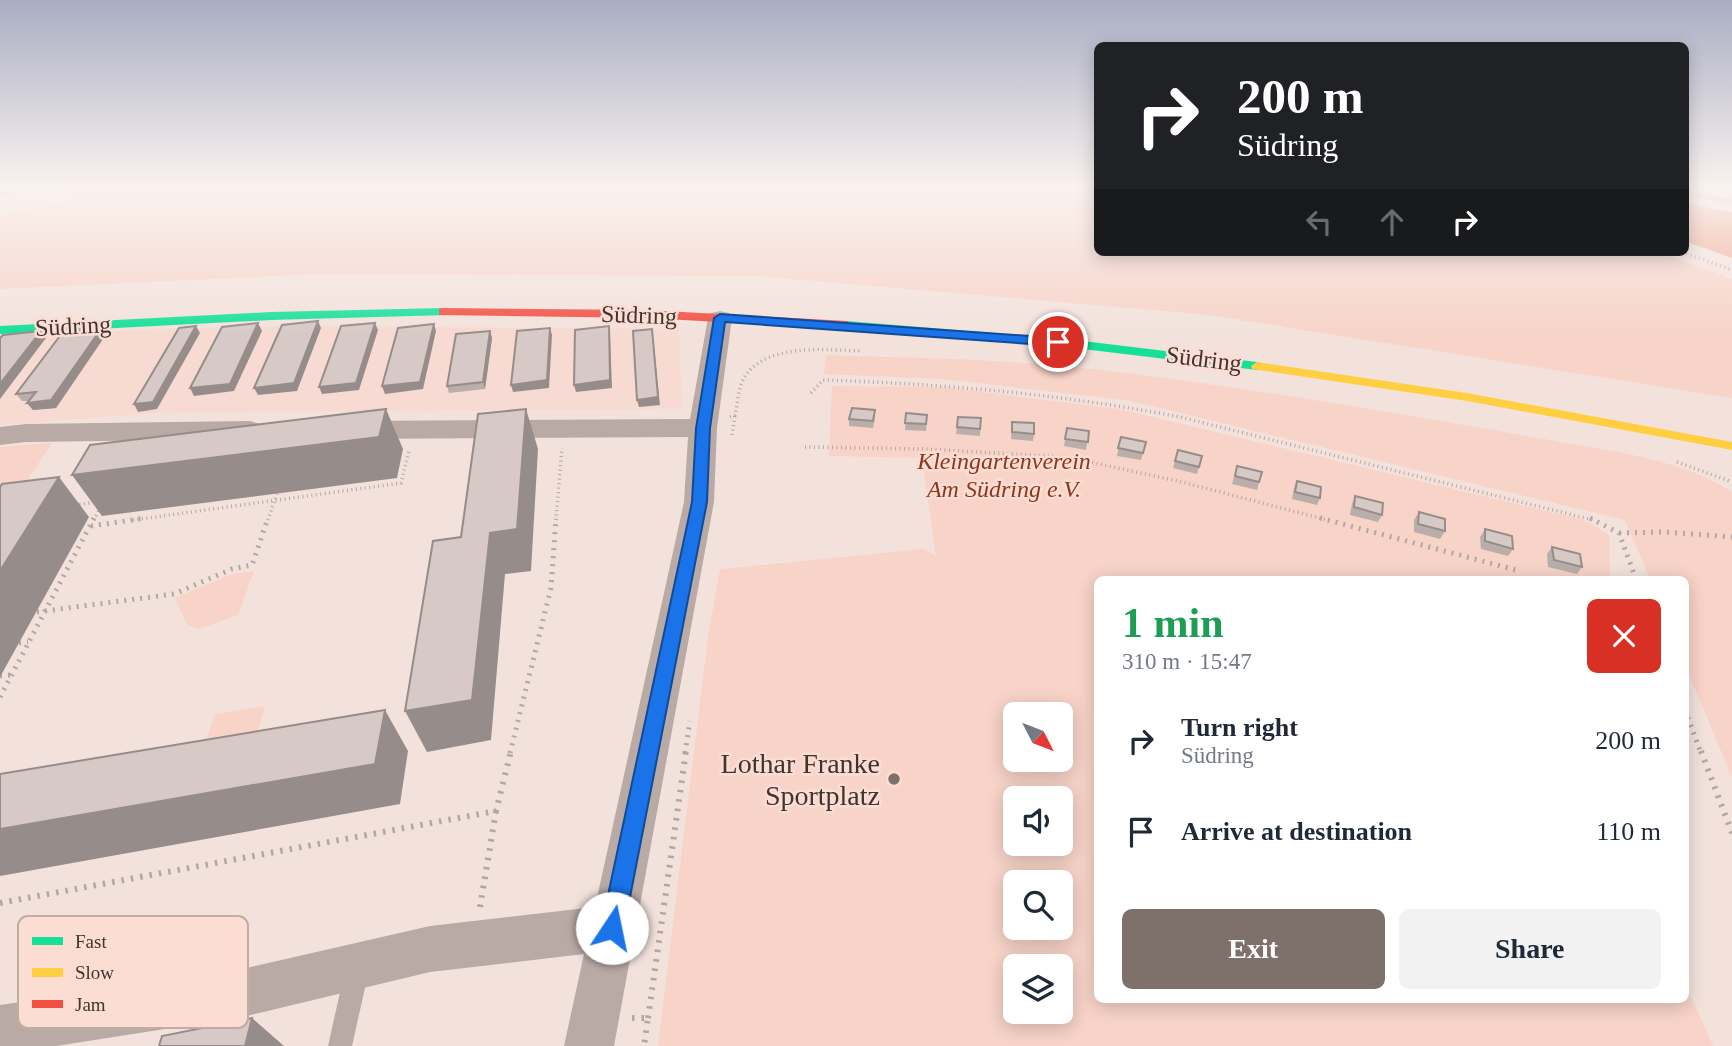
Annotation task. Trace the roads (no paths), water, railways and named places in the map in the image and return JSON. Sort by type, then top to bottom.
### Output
[{"type":"main road","name":"Südring","points":[[0,330],[286,314],[428,311],[720,318],[981,335],[1224,361],[1461,396],[1732,446]]},
{"type":"street","points":[[589,1046],[699,502],[703,428],[720,318]]},
{"type":"street","points":[[327,430],[703,428]]},
{"type":"street","points":[[0,436],[275,430]]},
{"type":"street","points":[[248,992],[430,948],[612,928]]},
{"type":"street","points":[[0,1030],[18,1027]]},
{"type":"lane","points":[[340,1046],[358,965]]},
{"type":"place","name":"Lothar Franke Sportplatz","points":[[894,779]]},
{"type":"park label","name":"Kleingartenverein Am Südring e.V.","points":[[1004,475]]}]
